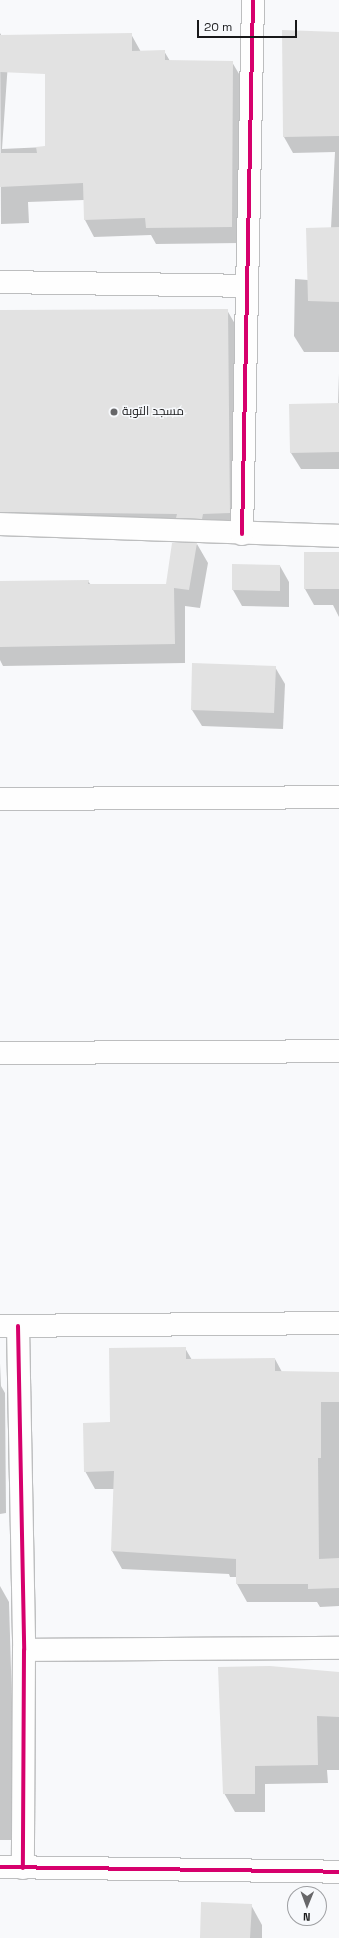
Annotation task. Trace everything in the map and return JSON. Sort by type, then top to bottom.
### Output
[{"type":"street","points":[[242,534],[246,286],[254,0]]},
{"type":"street","points":[[0,282],[246,286]]},
{"type":"street","points":[[0,524],[242,534],[339,536]]},
{"type":"street","points":[[0,798],[339,797]]},
{"type":"street","points":[[0,1053],[339,1051]]},
{"type":"street","points":[[23,1868],[24,1650],[9,1326],[339,1323]]},
{"type":"street","points":[[24,1650],[339,1648]]},
{"type":"street","points":[[0,1867],[339,1872]]},
{"type":"building","points":[[282,30],[339,32],[339,136],[283,137]]},
{"type":"building","points":[[132,33],[132,51],[165,50],[165,60],[233,61],[232,227],[146,228],[145,218],[84,220],[83,183],[0,187],[0,153],[37,153],[36,147],[45,146],[45,74],[0,72],[0,35]]},
{"type":"building","points":[[339,227],[339,302],[308,301],[306,228]]},
{"type":"building","name":"مسجد التوبة","points":[[228,309],[230,513],[203,514],[202,519],[176,518],[177,514],[0,512],[0,310]]},
{"type":"building","points":[[339,403],[339,452],[290,453],[289,404]]},
{"type":"building","points":[[172,543],[197,543],[189,590],[174,588],[175,644],[0,647],[0,581],[89,580],[88,584],[166,584]]},
{"type":"building","points":[[304,552],[339,552],[339,589],[304,589]]},
{"type":"building","points":[[232,564],[280,565],[280,591],[232,590]]},
{"type":"building","points":[[192,663],[276,666],[274,713],[191,710]]},
{"type":"building","points":[[186,1347],[186,1359],[275,1358],[275,1371],[339,1372],[339,1402],[321,1402],[321,1458],[318,1458],[319,1559],[339,1558],[339,1588],[308,1589],[308,1584],[236,1584],[236,1559],[111,1551],[114,1471],[84,1472],[83,1423],[110,1422],[109,1348]]},
{"type":"building","points":[[270,1666],[339,1672],[339,1717],[317,1716],[318,1765],[255,1766],[255,1794],[223,1794],[218,1667]]},
{"type":"building","points":[[201,1902],[252,1904],[250,1938],[200,1938]]},
{"type":"cycle path","points":[[242,534],[253,0]]},
{"type":"cycle path","points":[[18,1326],[24,1650],[23,1868]]},
{"type":"cycle path","points":[[0,1867],[339,1872]]},
{"type":"place","name":"مسجد التوبة","points":[[114,412]]}]
